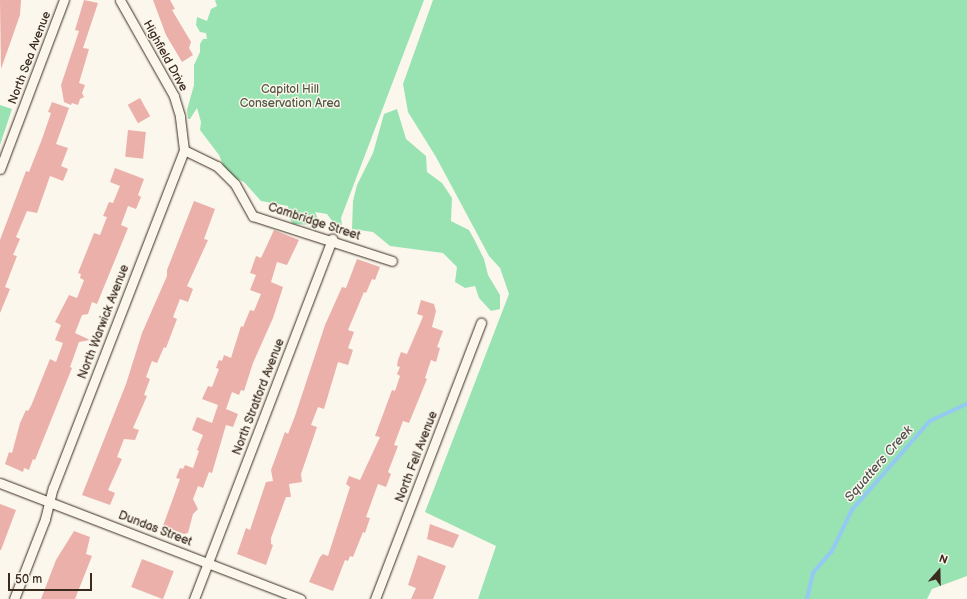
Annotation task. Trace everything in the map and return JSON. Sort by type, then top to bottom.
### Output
[{"type":"street","name":"North Sea Avenue","points":[[0,169],[64,0]]},
{"type":"street","name":"Highfield Drive","points":[[120,0],[174,96],[180,116],[184,150]]},
{"type":"street","name":"Cambridge Street","points":[[184,150],[217,166],[235,184],[253,216],[332,239],[392,261]]},
{"type":"street","name":"North Warwick Avenue","points":[[14,599],[45,519],[49,502],[184,150]]},
{"type":"street","name":"North Stratford Avenue","points":[[194,599],[332,239]]},
{"type":"street","name":"North Fell Avenue","points":[[375,599],[481,323]]},
{"type":"street","name":"Dundas Street","points":[[0,483],[300,599]]},
{"type":"green space","name":"Capitol Hill Conservation Area","points":[[215,0],[424,0],[341,218],[342,225],[333,222],[327,214],[315,212],[318,219],[315,225],[293,224],[289,217],[288,206],[261,201],[244,182],[227,174],[219,155],[200,130],[201,122],[197,108],[190,119],[188,119],[187,110],[194,85],[194,65],[200,52],[200,44],[203,39],[207,39],[206,33],[200,32],[196,25],[197,17],[207,21],[211,9],[217,6]]},
{"type":"green space","points":[[433,0],[967,0],[967,576],[932,589],[927,599],[478,599],[496,546],[425,512],[509,294],[500,268],[489,256],[436,157],[408,112],[403,84]]},
{"type":"green space","points":[[0,105],[12,109],[0,145]]},
{"type":"green space","points":[[397,109],[406,139],[426,156],[427,172],[442,183],[452,198],[451,221],[469,230],[475,241],[484,259],[488,275],[500,295],[500,309],[491,311],[479,298],[475,286],[465,288],[455,282],[457,267],[443,253],[390,246],[373,232],[352,229],[353,201],[357,185],[373,153],[384,114]]},
{"type":"building","points":[[0,0],[21,0],[20,15],[1,69]]},
{"type":"building","points":[[84,0],[98,3],[83,48],[89,49],[79,83],[85,85],[82,93],[84,97],[80,99],[78,105],[72,103],[71,105],[64,102],[61,85],[79,31],[75,30]]},
{"type":"building","points":[[153,0],[170,0],[175,9],[172,10],[191,42],[189,48],[193,55],[182,62],[166,35]]},
{"type":"building","points":[[140,98],[150,116],[138,123],[128,105]]},
{"type":"building","points":[[52,102],[69,108],[56,144],[68,148],[61,166],[68,169],[63,181],[50,176],[37,213],[27,211],[16,237],[20,239],[13,255],[17,256],[5,287],[10,289],[0,313],[0,240],[26,171],[29,172],[42,139],[51,113],[48,112]]},
{"type":"building","points":[[128,130],[146,132],[143,159],[125,157]]},
{"type":"building","points":[[115,168],[144,179],[138,195],[141,197],[136,209],[128,206],[121,225],[128,228],[97,304],[92,302],[88,314],[82,315],[75,333],[90,340],[79,342],[70,367],[72,368],[35,460],[33,459],[29,470],[24,468],[23,472],[5,464],[9,452],[12,453],[20,423],[26,410],[28,411],[31,406],[50,359],[56,362],[63,343],[55,340],[61,325],[55,322],[69,295],[77,298],[84,280],[80,278],[81,274],[78,273],[94,233],[100,235],[107,217],[103,216],[109,202],[113,203],[120,186],[110,182]]},
{"type":"building","points":[[194,201],[215,209],[204,239],[208,240],[187,286],[193,289],[188,302],[180,299],[173,317],[177,319],[166,348],[164,347],[157,363],[152,361],[146,377],[150,379],[144,395],[147,396],[133,428],[139,430],[135,440],[124,439],[117,457],[122,459],[108,490],[115,493],[110,505],[82,495],[126,384],[142,333],[167,276],[167,270]]},
{"type":"building","points":[[274,230],[299,240],[287,265],[277,262],[271,282],[283,287],[273,318],[253,363],[244,391],[241,390],[239,395],[232,392],[226,409],[238,414],[233,427],[226,425],[212,473],[209,472],[203,488],[198,486],[193,499],[198,509],[193,514],[188,533],[184,534],[163,526],[180,479],[176,478],[180,468],[183,469],[185,465],[193,468],[199,451],[197,450],[203,435],[192,430],[197,417],[212,423],[218,405],[202,399],[208,386],[212,387],[219,369],[216,368],[219,360],[222,361],[224,355],[231,358],[241,326],[243,327],[250,310],[254,311],[261,294],[250,290],[256,275],[250,273],[256,256],[261,258]]},
{"type":"building","points":[[357,259],[380,267],[375,280],[372,279],[366,293],[364,292],[348,330],[354,332],[348,348],[353,350],[348,365],[338,362],[324,409],[318,407],[311,425],[317,427],[301,474],[302,482],[289,484],[291,497],[286,497],[271,538],[271,544],[273,545],[266,565],[237,554],[246,528],[250,530],[266,482],[273,481],[271,470],[285,432],[288,434],[295,416],[325,325],[342,287],[346,288]]},
{"type":"building","points":[[421,300],[434,304],[436,311],[432,327],[443,331],[437,347],[440,348],[436,362],[431,360],[425,378],[427,379],[409,423],[403,421],[394,445],[398,446],[388,472],[391,474],[386,487],[378,484],[366,517],[370,518],[365,533],[363,532],[353,557],[350,556],[348,561],[345,560],[333,591],[309,582],[320,557],[323,554],[328,556],[350,487],[346,484],[349,476],[360,480],[380,437],[375,436],[392,390],[395,391],[400,376],[397,374],[400,367],[397,366],[398,360],[401,352],[407,354],[423,316],[417,314]]},
{"type":"building","points":[[0,504],[16,510],[1,550],[0,550]]},
{"type":"building","points":[[430,524],[459,535],[453,548],[427,539]]},
{"type":"building","points":[[74,531],[90,537],[86,554],[92,556],[75,599],[41,599],[56,560]]},
{"type":"building","points":[[418,555],[446,566],[433,599],[411,599],[416,588],[408,585]]},
{"type":"building","points":[[142,559],[174,571],[163,599],[131,587]]},
{"type":"waterway","name":"Squatters Creek","points":[[807,599],[813,573],[832,551],[852,510],[930,421],[967,404]]}]
